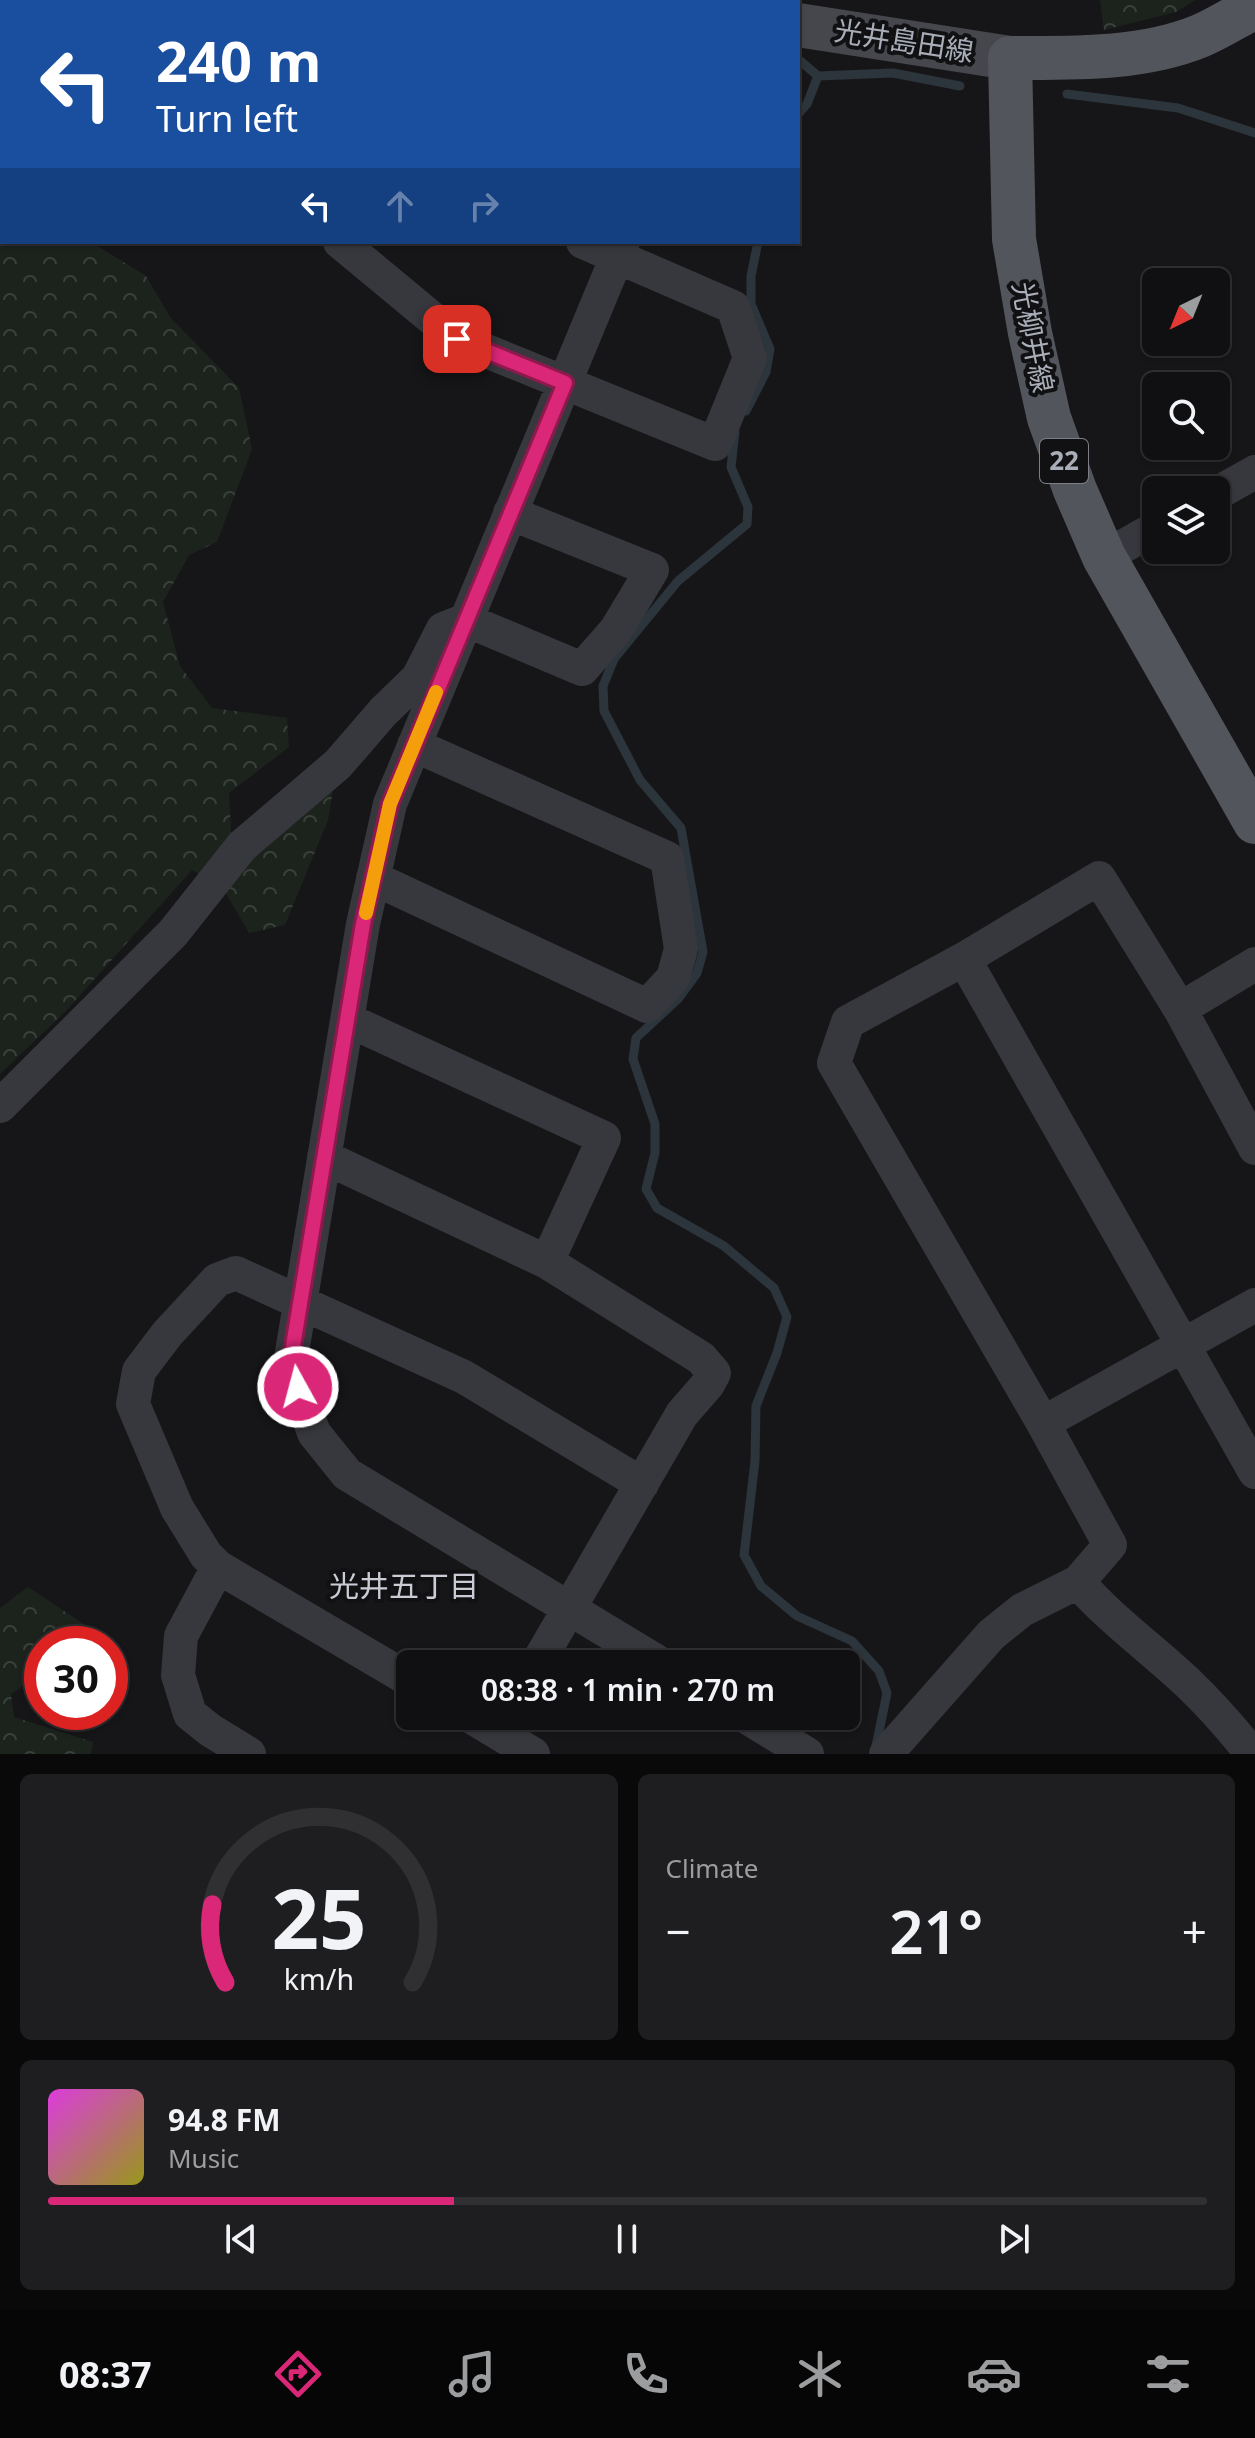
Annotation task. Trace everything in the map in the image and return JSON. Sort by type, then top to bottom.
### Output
[{"type":"main road","points":[[1010,58],[1073,58],[1155,50],[1201,35],[1255,7]]},
{"type":"main road","name":"光井島田線","points":[[800,25],[1010,58]]},
{"type":"main road","name":"光柳井線","points":[[1010,58],[1014,239],[1049,418],[1104,557],[1255,822]]},
{"type":"street","points":[[342,244],[457,339],[715,444],[750,358],[733,307],[620,249],[594,244]]},
{"type":"street","points":[[620,249],[390,804],[373,878],[292,1352],[298,1387],[314,1433],[347,1474],[638,1650]]},
{"type":"street","points":[[1230,486],[1255,472]]},
{"type":"street","points":[[0,1106],[173,933],[242,846],[338,764],[383,712],[418,678],[443,629],[466,620],[582,669],[616,630],[652,570],[510,513]]},
{"type":"street","points":[[1104,557],[1142,536]]},
{"type":"street","points":[[373,878],[647,1006],[673,978],[681,949],[667,858],[414,745]]},
{"type":"street","points":[[886,1754],[991,1635],[1022,1610],[1078,1582],[1110,1545],[1043,1423],[834,1063],[848,1022],[964,959],[1099,878],[1180,1009],[1255,1148]]},
{"type":"street","points":[[964,959],[1255,1472]]},
{"type":"street","points":[[1180,1009],[1255,964]]},
{"type":"street","points":[[348,1024],[363,1027],[604,1138],[547,1262]]},
{"type":"street","points":[[324,1157],[547,1262],[701,1358],[714,1373],[682,1414],[545,1650]]},
{"type":"street","points":[[396,1672],[218,1567],[206,1555],[177,1508],[133,1404],[139,1371],[167,1334],[217,1280],[236,1273],[464,1377],[642,1484]]},
{"type":"street","points":[[1043,1423],[1255,1305]]},
{"type":"street","points":[[218,1567],[181,1636],[178,1675],[190,1714],[249,1754]]},
{"type":"street","points":[[1078,1582],[1225,1720],[1252,1754]]},
{"type":"street","points":[[490,1730],[533,1754]]},
{"type":"street","points":[[768,1730],[807,1754]]},
{"type":"green space","points":[[1100,0],[1195,0],[1176,12],[1104,30]]},
{"type":"green space","points":[[0,244],[94,244],[146,276],[170,317],[239,388],[252,449],[217,542],[189,555],[163,602],[180,666],[212,708],[287,718],[289,747],[229,793],[231,832],[272,838],[333,790],[328,820],[285,925],[249,933],[223,888],[192,870],[66,1011],[0,1074]]},
{"type":"green space","points":[[28,1587],[86,1626],[24,1626],[24,1685],[11,1694],[14,1717],[24,1720],[24,1730],[55,1730],[93,1742],[91,1754],[0,1754],[0,1608]]},
{"type":"waterway","points":[[800,61],[818,76],[893,73],[960,86]]},
{"type":"waterway","points":[[800,112],[807,104],[818,76]]},
{"type":"waterway","points":[[1067,94],[1178,108],[1255,133]]},
{"type":"waterway","points":[[746,411],[766,372],[770,349],[751,304],[751,276],[758,244]]},
{"type":"waterway","points":[[735,432],[731,467],[748,507],[747,524],[678,581],[614,659],[603,686],[604,711],[640,780],[681,828],[703,952],[697,973],[678,999],[636,1038],[633,1059],[655,1124],[655,1153],[646,1189],[657,1208],[724,1246],[774,1288],[787,1317],[756,1406],[755,1461],[744,1555],[761,1586],[797,1616],[852,1641],[879,1671],[887,1693],[875,1751]]},
{"type":"slow traffic","points":[[366,913],[390,804],[436,692]]},
{"type":"district","name":"光井五丁目","points":[[404,1587]]},
{"type":"route","points":[[298,1387],[292,1352],[363,924],[390,804],[565,383],[457,339]]}]
